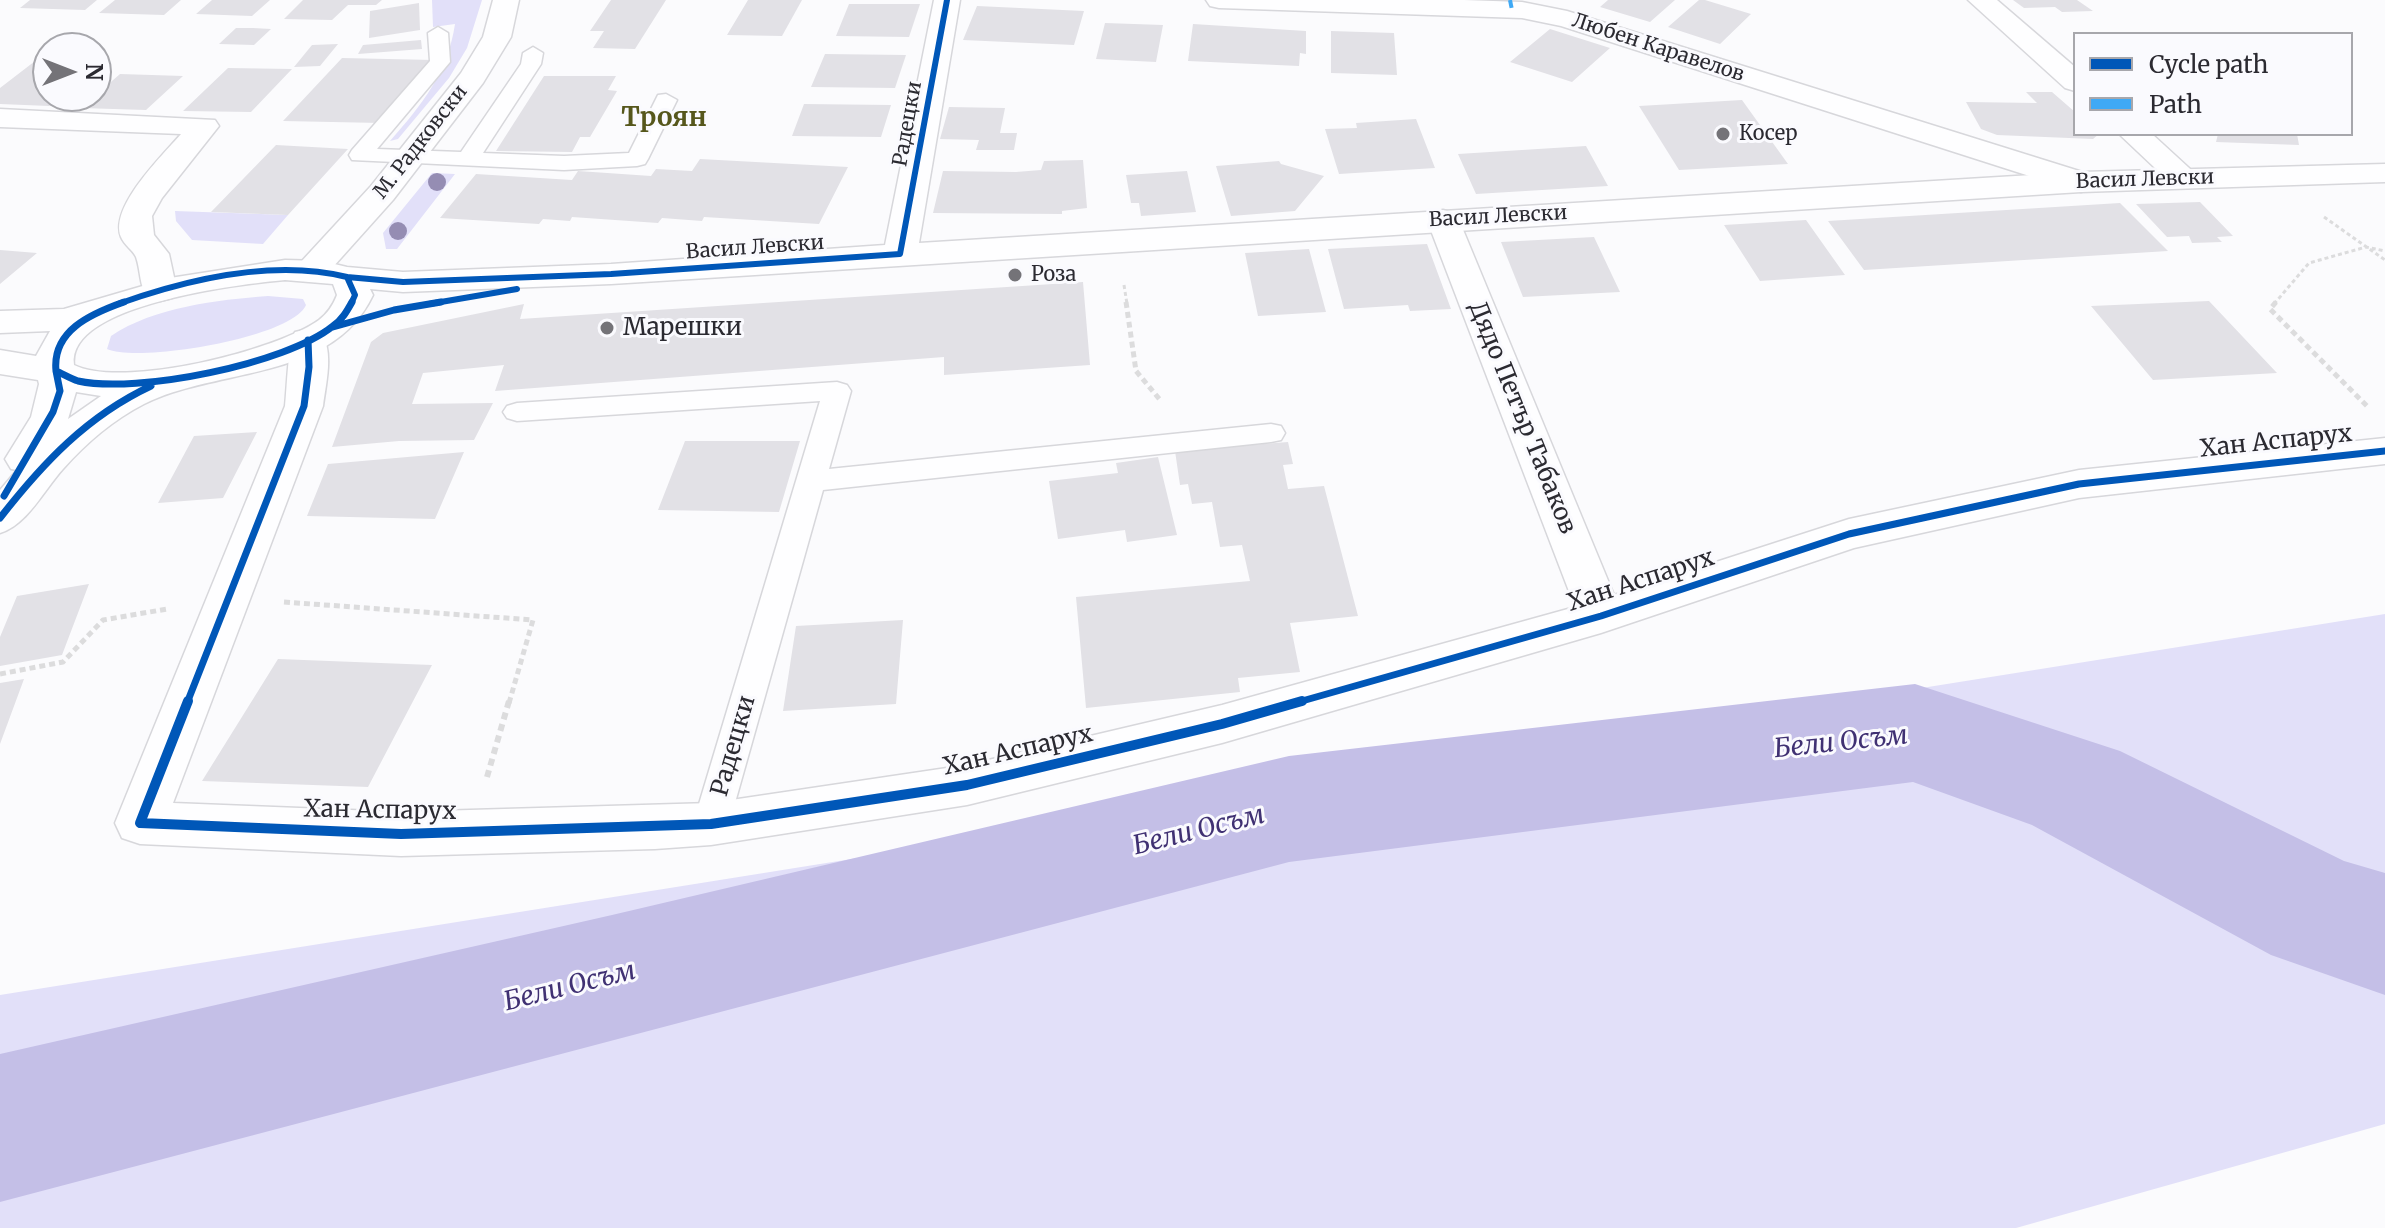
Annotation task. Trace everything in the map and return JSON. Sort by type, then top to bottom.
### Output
[{"type":"street","name":"М. Радковски","points":[[330,274],[382,193],[473,77],[497,37],[506,0]]},
{"type":"street","name":"Радецки","points":[[900,254],[947,0]]},
{"type":"street","name":"Любен Каравелов","points":[[1219,0],[1511,5],[1567,19],[2081,182]]},
{"type":"street","points":[[1981,0],[2073,80]]},
{"type":"street","points":[[0,118],[204,126],[147,195],[136,216],[137,236],[152,254],[160,291]]},
{"type":"street","points":[[2136,136],[2184,178]]},
{"type":"street","name":"Васил Левски","points":[[98,313],[160,291],[249,273],[330,274],[403,282],[611,274],[2081,182],[2385,173]]},
{"type":"street","name":"Дядо Петър Табаков","points":[[1443,220],[1601,616]]},
{"type":"street","points":[[320,334],[348,312],[355,295],[330,274]]},
{"type":"street","name":"Васил Левски","points":[[172,378],[229,367],[320,334],[449,299],[611,274]]},
{"type":"street","points":[[0,322],[64,320],[98,313]]},
{"type":"street","points":[[2,498],[53,412],[60,391],[54,353],[68,333],[98,313]]},
{"type":"street","name":"Хан Аспарух","points":[[320,334],[309,367],[304,406],[140,823],[401,834],[711,824],[967,785],[1222,724],[1601,616],[1849,534],[2079,484],[2380,432]]},
{"type":"street","points":[[0,362],[56,371],[77,381],[115,383],[172,378]]},
{"type":"street","points":[[2,498],[39,467],[73,432],[130,394],[172,378]]},
{"type":"lane","points":[[438,33],[440,62],[360,155],[564,163],[637,159],[666,100]]},
{"type":"lane","points":[[468,159],[531,64],[533,53]]},
{"type":"lane","name":"Радецки","points":[[517,412],[837,391],[711,824]]},
{"type":"lane","points":[[811,481],[1271,433]]},
{"type":"path","points":[[1118,240],[1136,371],[1193,441]]},
{"type":"path","points":[[2380,432],[2270,309],[2309,263],[2366,247],[2385,251]]},
{"type":"path","points":[[230,598],[533,620],[470,832]]},
{"type":"path","points":[[0,674],[63,662],[103,620]]},
{"type":"shaded area","points":[[432,0],[482,0],[467,48],[449,78],[398,139],[390,141],[432,87],[452,41],[455,24],[433,27]]},
{"type":"shaded area","points":[[432,173],[455,174],[397,249],[386,249],[383,233]]},
{"type":"shaded area","points":[[175,211],[288,215],[263,244],[192,240],[176,221]]},
{"type":"shaded area","points":[[268,296],[303,299],[306,305],[295,317],[274,328],[213,345],[150,353],[107,349],[111,336],[146,318],[207,303]]},
{"type":"shaded area","points":[[2385,614],[2385,1124],[2016,1228],[0,1228],[0,995]]},
{"type":"building","points":[[30,0],[97,0],[85,10],[20,8]]},
{"type":"building","points":[[115,0],[181,0],[164,15],[99,13]]},
{"type":"building","points":[[212,0],[270,0],[252,16],[196,14]]},
{"type":"building","points":[[303,0],[382,0],[376,5],[348,5],[332,20],[284,19]]},
{"type":"building","points":[[611,0],[666,0],[635,49],[593,48],[604,31],[590,31]]},
{"type":"building","points":[[748,0],[802,0],[782,36],[727,35]]},
{"type":"building","points":[[1608,0],[1675,0],[1650,22],[1600,7]]},
{"type":"building","points":[[1699,0],[1751,14],[1720,44],[1668,27]]},
{"type":"building","points":[[2013,0],[2077,0],[2093,11],[2024,8]]},
{"type":"building","points":[[419,3],[420,30],[369,38],[370,11]]},
{"type":"building","points":[[849,4],[920,4],[909,37],[836,36]]},
{"type":"building","points":[[977,6],[1084,11],[1074,45],[963,40]]},
{"type":"building","points":[[1105,23],[1163,25],[1156,62],[1096,59]]},
{"type":"building","points":[[1193,24],[1306,31],[1306,54],[1300,53],[1299,66],[1188,61]]},
{"type":"building","points":[[236,28],[271,29],[254,45],[219,44]]},
{"type":"building","points":[[1550,29],[1610,48],[1572,82],[1510,62]]},
{"type":"building","points":[[1331,31],[1394,33],[1397,75],[1331,73]]},
{"type":"building","points":[[421,40],[422,49],[358,54],[363,45]]},
{"type":"building","points":[[338,44],[320,66],[294,67],[312,45]]},
{"type":"building","points":[[825,54],[906,55],[895,88],[811,87]]},
{"type":"building","points":[[342,58],[434,60],[381,123],[283,121]]},
{"type":"building","points":[[32,63],[32,105],[0,104],[0,88]]},
{"type":"building","points":[[228,68],[292,69],[251,112],[183,111]]},
{"type":"building","points":[[120,74],[183,76],[146,110],[112,109],[112,81]]},
{"type":"building","points":[[544,76],[616,76],[608,90],[617,91],[590,137],[580,137],[572,152],[496,151]]},
{"type":"building","points":[[2026,92],[2052,92],[2073,110],[2073,136],[2097,136],[2093,139],[1997,135],[1981,129],[1966,102],[2037,103]]},
{"type":"building","points":[[1742,100],[1788,164],[1679,170],[1639,106]]},
{"type":"building","points":[[804,104],[891,105],[881,137],[792,136]]},
{"type":"building","points":[[949,107],[1005,108],[1000,133],[1017,133],[1014,150],[976,150],[979,140],[940,139]]},
{"type":"building","points":[[1416,119],[1435,168],[1339,174],[1325,129],[1357,128],[1356,123]]},
{"type":"building","points":[[2218,136],[2297,136],[2299,145],[2216,142]]},
{"type":"building","points":[[276,145],[348,149],[288,215],[211,212]]},
{"type":"building","points":[[1586,146],[1608,186],[1476,194],[1458,154]]},
{"type":"building","points":[[700,159],[848,167],[819,224],[704,217],[702,221],[662,218],[658,223],[572,217],[570,221],[543,219],[539,224],[440,218],[476,174],[572,180],[578,171],[651,176],[656,169],[692,171]]},
{"type":"building","points":[[1083,160],[1087,208],[1062,211],[1062,214],[933,213],[943,171],[1016,172],[1041,170],[1044,161]]},
{"type":"building","points":[[1279,161],[1324,176],[1295,211],[1231,216],[1216,166]]},
{"type":"building","points":[[1187,171],[1196,212],[1141,216],[1139,203],[1131,203],[1126,175]]},
{"type":"building","points":[[2200,202],[2233,236],[2217,237],[2222,242],[2192,243],[2189,236],[2167,237],[2136,204]]},
{"type":"building","points":[[2120,203],[2168,251],[1864,270],[1828,221]]},
{"type":"building","points":[[1806,220],[1845,275],[1760,281],[1724,225]]},
{"type":"building","points":[[1594,237],[1620,292],[1523,297],[1501,242]]},
{"type":"building","points":[[1427,244],[1451,309],[1410,311],[1408,305],[1344,309],[1328,249]]},
{"type":"building","points":[[1309,249],[1326,312],[1258,316],[1245,253]]},
{"type":"building","points":[[0,250],[37,253],[0,284]]},
{"type":"building","points":[[1083,282],[1090,365],[944,375],[944,357],[495,391],[504,365],[423,373],[412,404],[493,403],[474,440],[399,441],[332,447],[371,342],[383,333],[524,304],[520,319]]},
{"type":"building","points":[[2209,301],[2277,373],[2153,380],[2091,306]]},
{"type":"building","points":[[257,432],[223,498],[158,503],[194,436]]},
{"type":"building","points":[[685,441],[800,441],[779,512],[658,510]]},
{"type":"building","points":[[1288,442],[1293,464],[1283,465],[1288,489],[1324,486],[1358,616],[1290,623],[1300,672],[1238,678],[1240,692],[1086,708],[1076,597],[1250,581],[1242,545],[1220,547],[1212,502],[1192,504],[1188,484],[1180,485],[1175,451]]},
{"type":"building","points":[[464,452],[435,519],[307,516],[328,464]]},
{"type":"building","points":[[1158,457],[1177,535],[1127,542],[1125,530],[1058,539],[1049,481],[1118,473],[1116,463]]},
{"type":"building","points":[[89,584],[62,655],[0,666],[0,637],[17,596]]},
{"type":"building","points":[[903,620],[896,704],[783,711],[796,626]]},
{"type":"building","points":[[278,659],[432,665],[368,787],[202,781]]},
{"type":"building","points":[[24,679],[0,744],[0,683]]},
{"type":"waterway","name":"Бели Осъм","points":[[0,1128],[1289,809],[1915,733],[2076,788],[2318,913],[2385,934]]},
{"type":"marked path","points":[[1510,0],[1512,10]]},
{"type":"cycle path","points":[[347,277],[403,282],[611,274],[900,254],[947,0]]},
{"type":"cycle path","points":[[285,270],[322,271],[347,277],[355,295],[339,322],[307,342],[207,373],[136,383],[104,384],[78,381],[56,371],[54,353],[64,337],[86,319],[110,307],[202,281],[285,270]]},
{"type":"cycle path","points":[[333,327],[394,310],[517,289]]},
{"type":"cycle path","points":[[308,340],[309,367],[304,406],[140,823],[401,834],[655,828],[711,824],[967,785],[1222,724],[1601,616],[1849,534],[2079,484],[2385,451]]},
{"type":"cycle path","points":[[4,496],[53,412],[60,391],[56,371]]},
{"type":"cycle path","points":[[0,518],[66,441],[105,410],[151,386]]},
{"type":"place","name":"Косер","points":[[1723,134]]},
{"type":"place","name":"Роза","points":[[1015,275]]},
{"type":"place","name":"Марешки","points":[[607,328]]},
{"type":"district","name":"Троян","points":[[664,119]]}]
